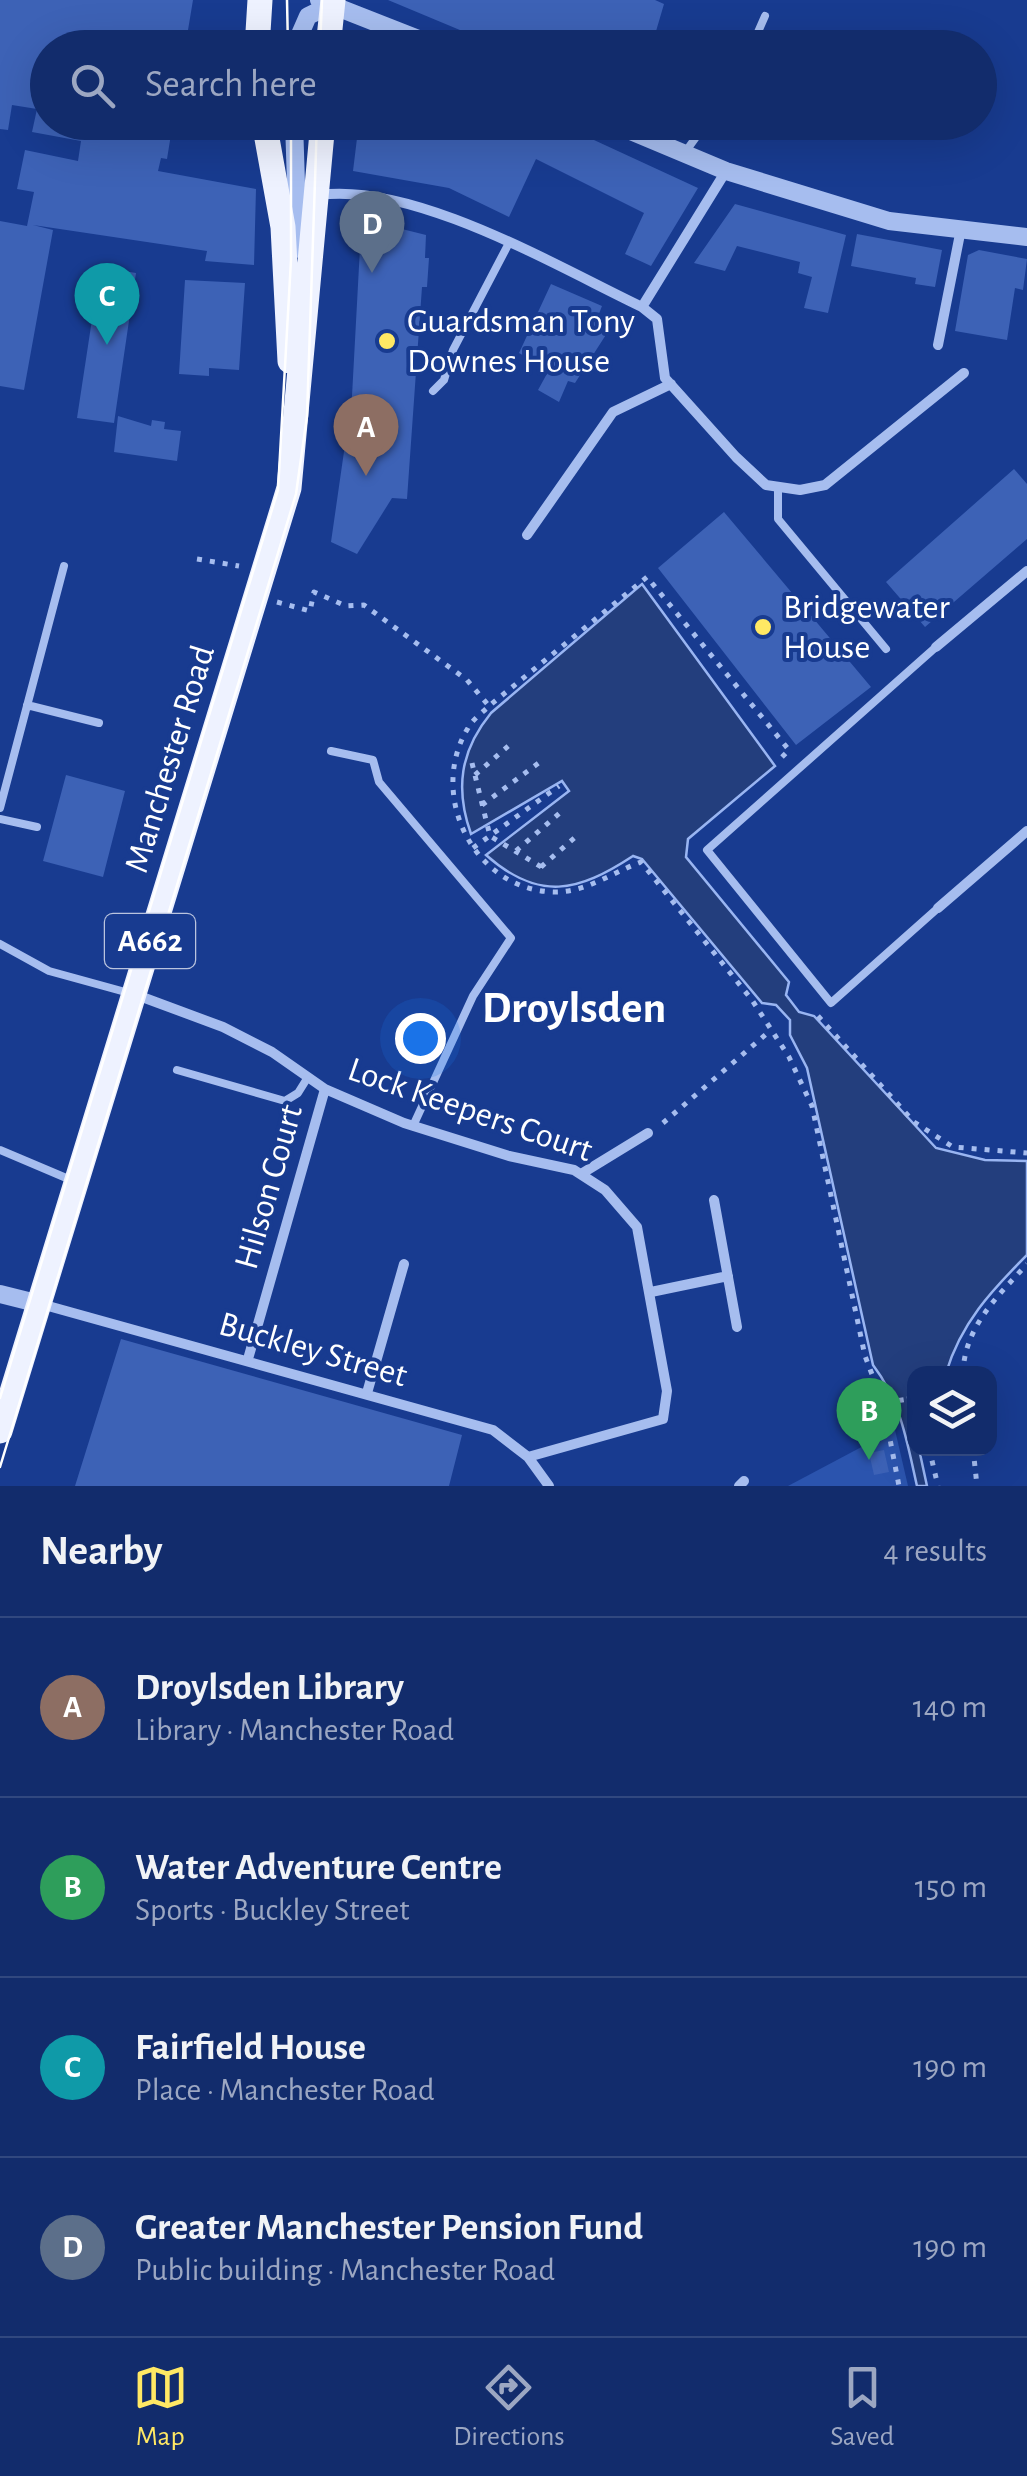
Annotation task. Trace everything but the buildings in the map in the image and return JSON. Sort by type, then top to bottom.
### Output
[{"type":"main road","points":[[258,30],[260,0]]},
{"type":"main road","points":[[328,2],[328,30]]},
{"type":"main road","name":"Manchester Road","points":[[267,140],[282,226],[295,450]]},
{"type":"main road","name":"Manchester Road","points":[[0,1431],[266,570],[295,450],[322,140]]},
{"type":"street","points":[[302,30],[308,16],[328,2],[397,30]]},
{"type":"street","points":[[287,300],[298,214],[295,140]]},
{"type":"street","points":[[651,140],[726,171],[888,221],[1027,237]]},
{"type":"street","points":[[642,307],[726,171]]},
{"type":"street","points":[[318,195],[339,192],[450,215],[642,307],[656,319],[665,378],[766,485],[800,490],[825,485],[964,373]]},
{"type":"street","points":[[938,345],[960,229]]},
{"type":"street","points":[[527,535],[613,412],[671,384]]},
{"type":"street","points":[[936,647],[1027,571]]},
{"type":"street","points":[[938,908],[1027,831]]},
{"type":"street","name":"Lock Keepers Court","points":[[134,994],[222,1027],[326,1089],[413,1126],[581,1174],[605,1190],[637,1227],[667,1391],[663,1419],[528,1457]]},
{"type":"street","name":"Hilson Court","points":[[248,1359],[326,1089]]},
{"type":"street","points":[[581,1174],[648,1133]]},
{"type":"street","points":[[714,1200],[737,1327]]},
{"type":"street","points":[[367,1393],[404,1264]]},
{"type":"street","points":[[651,1292],[728,1276]]},
{"type":"street","points":[[0,1294],[40,1304]]},
{"type":"street","name":"Buckley Street","points":[[40,1304],[493,1430],[528,1457],[549,1486]]},
{"type":"lane","points":[[759,30],[766,16]]},
{"type":"lane","points":[[683,154],[694,140]]},
{"type":"lane","points":[[433,391],[444,380],[453,350],[509,243]]},
{"type":"lane","points":[[778,487],[778,520],[886,650]]},
{"type":"lane","points":[[0,808],[64,566]]},
{"type":"lane","points":[[936,647],[707,850],[831,1002],[938,908]]},
{"type":"lane","points":[[27,704],[99,723]]},
{"type":"lane","points":[[332,750],[373,760],[378,782],[510,938],[473,996],[413,1126]]},
{"type":"lane","points":[[0,818],[37,827]]},
{"type":"lane","points":[[0,944],[49,971],[134,994]]},
{"type":"lane","points":[[177,1070],[285,1101],[298,1093],[308,1077]]},
{"type":"lane","points":[[0,1150],[75,1181]]},
{"type":"path","points":[[197,560],[266,570]]},
{"type":"path","points":[[789,750],[647,576],[489,706],[468,728],[451,776],[458,815],[472,848],[501,874],[526,887],[554,892],[586,888],[641,862],[772,1030],[812,1106],[866,1356],[883,1403],[899,1486]]},
{"type":"path","points":[[258,597],[310,611],[314,592],[346,606],[364,605],[467,680],[489,706]]},
{"type":"path","points":[[475,774],[514,741]]},
{"type":"path","points":[[482,805],[544,758]]},
{"type":"path","points":[[472,763],[490,836],[544,869],[580,833]]},
{"type":"path","points":[[472,848],[559,786]]},
{"type":"path","points":[[516,851],[562,811]]},
{"type":"path","points":[[648,1133],[682,1110],[772,1030]]},
{"type":"path","points":[[964,1366],[984,1310],[1027,1264]]},
{"type":"path","points":[[883,1403],[907,1399]]},
{"type":"path","points":[[931,1456],[938,1486]]},
{"type":"path","points":[[973,1456],[977,1486]]},
{"type":"shaded area","points":[[642,584],[775,766],[688,839],[686,857],[789,982],[786,995],[799,1012],[814,1016],[936,1148],[985,1160],[1027,1161],[1027,1255],[979,1309],[948,1366],[907,1366],[907,1442],[897,1408],[873,1365],[807,1068],[790,1035],[790,1020],[776,1005],[762,1003],[642,859],[633,856],[594,878],[559,887],[524,880],[486,855],[569,791],[562,781],[471,834],[463,801],[463,771],[473,742],[491,713]]},
{"type":"shaded area","points":[[895,1430],[908,1486],[788,1486],[886,1434]]},
{"type":"shaded area","points":[[910,1456],[921,1456],[927,1486],[917,1486]]},
{"type":"tram line","points":[[287,0],[288,30]]},
{"type":"tram line","points":[[321,30],[322,0]]},
{"type":"tram line","points":[[0,1398],[278,490],[291,260],[291,140]]},
{"type":"tram line","points":[[0,1467],[296,494],[307,416],[316,140]]},
{"type":"place","name":"Greater Manchester Pension Fund","points":[[372,273]]},
{"type":"place","name":"Guardsman Tony Downes House","points":[[387,341]]},
{"type":"place","name":"Fairfield House","points":[[107,345]]},
{"type":"place","name":"Droylsden Library","points":[[366,476]]},
{"type":"place","name":"Bridgewater House","points":[[763,627]]},
{"type":"place","name":"Water Adventure Centre","points":[[869,1460]]},
{"type":"district","name":"Droylsden","points":[[574,1008]]}]
